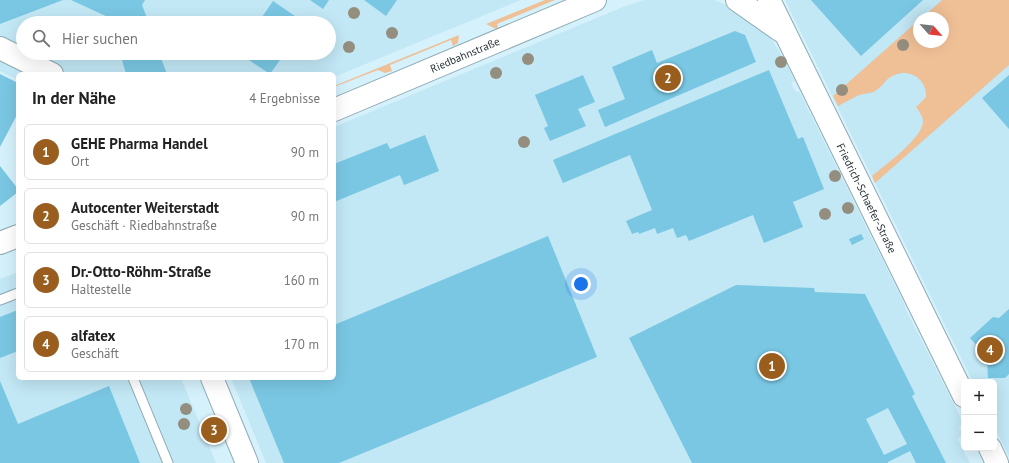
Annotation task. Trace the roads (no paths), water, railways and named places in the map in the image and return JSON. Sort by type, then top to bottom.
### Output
[{"type":"main road","name":"Riedbahnstraße","points":[[336,109],[595,0]]},
{"type":"main road","points":[[737,0],[761,15],[785,34]]},
{"type":"main road","name":"Friedrich-Schaefer-Straße","points":[[769,0],[961,390]]},
{"type":"main road","points":[[0,48],[16,56]]},
{"type":"main road","points":[[24,60],[48,72]]},
{"type":"main road","points":[[0,243],[16,237]]},
{"type":"main road","points":[[213,380],[247,463]]},
{"type":"main road","points":[[991,451],[997,463]]},
{"type":"lane","points":[[0,300],[16,294]]},
{"type":"lane","points":[[134,380],[168,463]]},
{"type":"place","name":"Autocenter Weiterstadt","points":[[668,78]]},
{"type":"place","name":"alfatex","points":[[990,350]]},
{"type":"place","name":"GEHE Pharma Handel","points":[[772,366]]},
{"type":"place","name":"Dr.-Otto-Röhm-Straße","points":[[214,430]]}]
